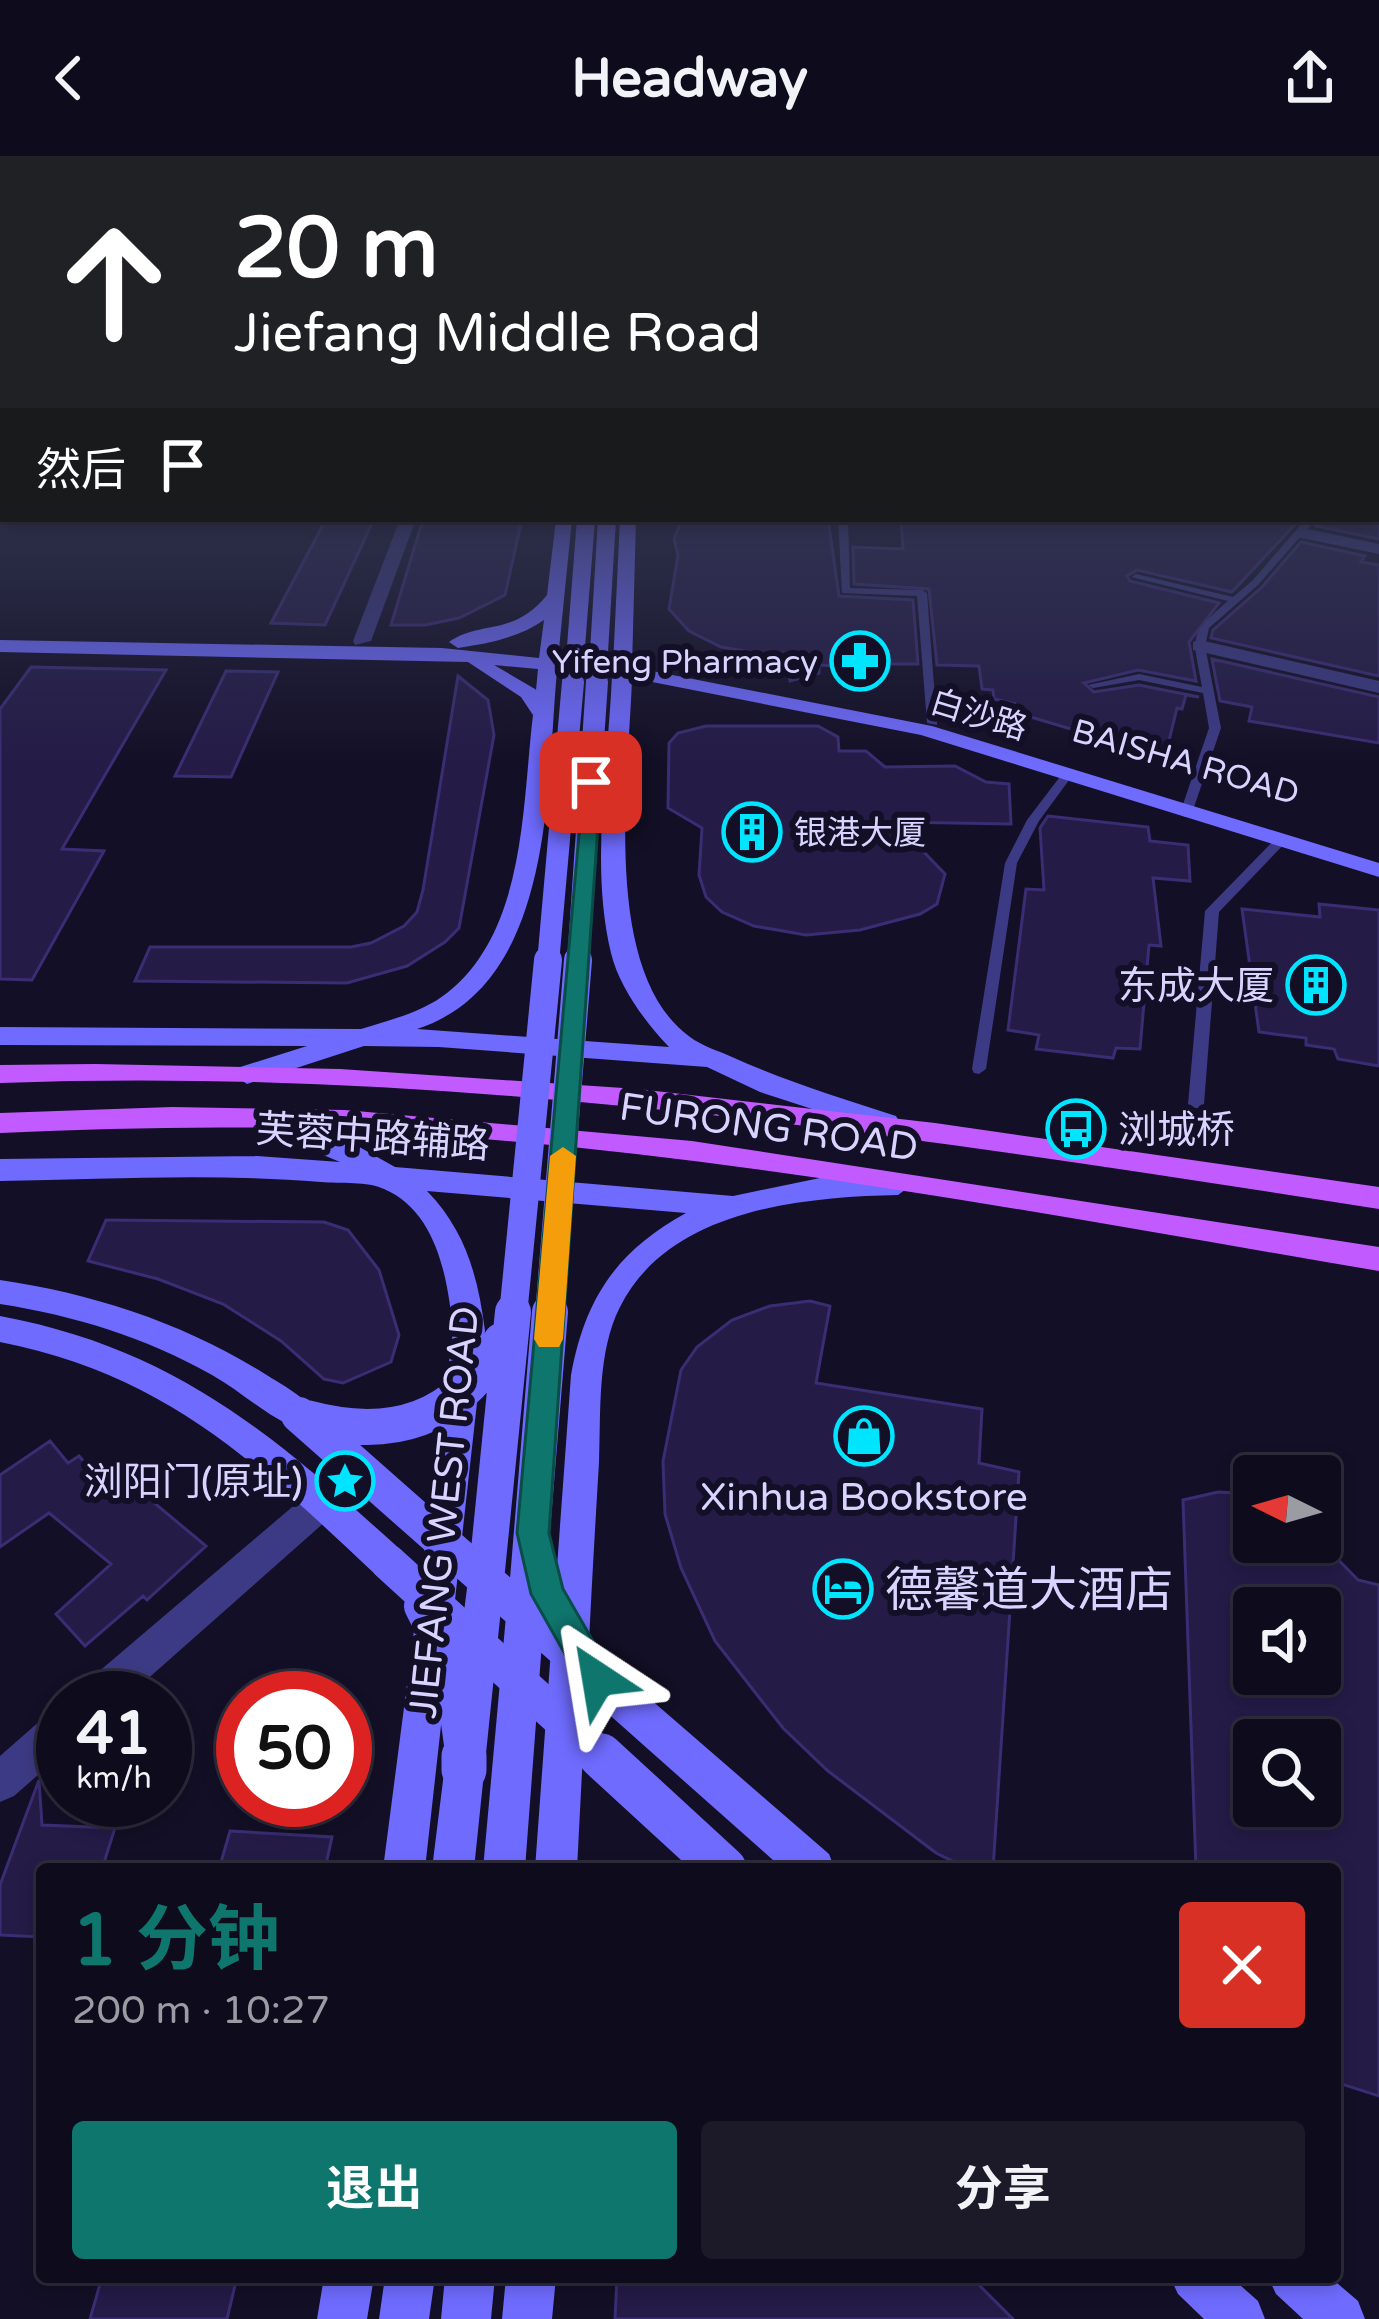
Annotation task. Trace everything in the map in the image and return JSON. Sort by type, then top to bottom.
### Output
[{"type":"main road","name":"FURONG ROAD","points":[[0,1074],[247,1075],[476,1084],[886,1123],[1379,1198]]},
{"type":"main road","name":"FURONG ROAD","points":[[0,1123],[145,1117],[264,1119],[436,1127],[614,1144],[1379,1258]]},
{"type":"street","points":[[362,641],[391,564]]},
{"type":"street","points":[[247,1075],[370,1037],[455,1000],[490,963],[525,878],[559,564]]},
{"type":"street","name":"JIEFANG WEST ROAD","points":[[454,1863],[562,823],[582,564]]},
{"type":"street","points":[[505,1863],[589,823],[604,564]]},
{"type":"street","points":[[627,564],[614,892],[624,958],[658,1020],[681,1044],[709,1059],[886,1123]]},
{"type":"street","points":[[0,646],[444,649],[521,628],[548,608],[556,595]]},
{"type":"street","points":[[625,620],[637,644],[649,654],[688,669]]},
{"type":"street","points":[[0,636],[362,641],[444,649],[493,668],[528,693],[544,717]]},
{"type":"street","points":[[1200,646],[1379,687]]},
{"type":"street","name":"白沙路","points":[[444,649],[624,664],[925,730],[1066,776],[1190,805],[1379,870]]},
{"type":"street","name":"BAISHA ROAD","points":[[624,664],[688,669],[933,723],[1190,805],[1379,853]]},
{"type":"street","points":[[622,719],[648,697],[702,691],[754,695]]},
{"type":"street","points":[[0,1036],[485,1040],[709,1059]]},
{"type":"street","name":"JIEFANG WEST ROAD","points":[[264,1119],[380,1174],[423,1202],[444,1225],[468,1299],[470,1331],[405,1863]]},
{"type":"street","name":"芙蓉中路辅路","points":[[0,1170],[257,1166],[740,1207]]},
{"type":"street","points":[[556,1863],[577,1513],[593,1340],[612,1291],[663,1240],[740,1207],[790,1191],[905,1184]]},
{"type":"street","points":[[0,1292],[104,1311],[165,1333],[257,1384],[299,1415],[807,1863]]},
{"type":"street","points":[[299,1415],[328,1426],[357,1429],[388,1427],[447,1409],[477,1384],[491,1363],[511,1313]]},
{"type":"street","points":[[0,1328],[85,1347],[181,1390],[265,1449],[717,1863]]},
{"type":"street","points":[[128,1671],[323,1502]]},
{"type":"street","points":[[533,1533],[548,1594],[598,1679]]},
{"type":"street","points":[[389,1563],[443,1638],[461,1706],[464,1770]]},
{"type":"street","points":[[0,1782],[36,1751]]},
{"type":"street","points":[[342,2319],[348,2283]]},
{"type":"street","points":[[404,2319],[409,2283]]},
{"type":"street","points":[[466,2319],[469,2283]]},
{"type":"street","points":[[527,2319],[530,2283]]},
{"type":"street","points":[[1201,2283],[1240,2319]]},
{"type":"street","points":[[1300,2283],[1340,2319]]},
{"type":"lane","points":[[844,564],[845,591],[922,593],[933,723]]},
{"type":"lane","points":[[1190,805],[1215,728],[1200,646],[1204,627],[1270,564]]},
{"type":"lane","points":[[1136,577],[1234,600]]},
{"type":"lane","points":[[1094,686],[1138,677],[1207,691]]},
{"type":"lane","points":[[979,1069],[1011,863],[1033,820],[1066,776]]},
{"type":"lane","points":[[1196,1103],[1212,911],[1283,838]]},
{"type":"building","points":[[302,564],[353,564],[325,625],[271,623]]},
{"type":"building","points":[[409,564],[512,564],[505,595],[459,618],[391,625]]},
{"type":"building","points":[[677,564],[834,564],[839,596],[913,600],[918,664],[890,664],[889,669],[819,665],[819,673],[790,681],[786,661],[721,647],[689,631],[669,609]]},
{"type":"building","points":[[853,564],[1258,564],[1232,592],[1137,570],[1127,576],[1130,581],[1219,603],[1189,642],[1196,681],[1138,670],[1084,683],[1094,692],[1139,685],[1199,697],[1186,695],[1182,709],[1177,708],[1165,757],[1014,712],[1015,704],[994,699],[993,690],[982,689],[979,666],[937,665],[929,589],[854,584]]},
{"type":"building","points":[[1282,564],[1379,565],[1379,676],[1211,638],[1213,630]]},
{"type":"building","points":[[1212,659],[1379,697],[1379,743],[1249,721],[1252,707],[1220,701]]},
{"type":"building","points":[[31,667],[166,670],[62,849],[104,851],[32,980],[0,979],[0,709]]},
{"type":"building","points":[[226,671],[278,672],[231,777],[175,776]]},
{"type":"building","points":[[458,676],[488,700],[494,735],[459,928],[445,942],[407,966],[347,983],[135,981],[150,947],[351,947],[371,943],[404,926],[417,912],[423,890]]},
{"type":"building","name":"银港大厦","points":[[706,726],[818,726],[838,737],[839,751],[866,751],[885,767],[955,766],[986,782],[1009,784],[1011,824],[895,822],[945,874],[937,904],[920,914],[860,930],[806,935],[754,926],[722,912],[706,897],[699,875],[702,828],[668,808],[669,743],[678,733]]},
{"type":"building","points":[[1048,816],[1148,827],[1150,841],[1188,845],[1190,881],[1153,878],[1161,946],[1149,945],[1140,1049],[1116,1048],[1113,1058],[1036,1049],[1039,1035],[1008,1030],[1026,889],[1044,890],[1040,828]]},
{"type":"building","name":"东成大厦","points":[[1319,904],[1379,910],[1379,1066],[1338,1059],[1334,1049],[1306,1045],[1306,1038],[1259,1032],[1242,909],[1320,917]]},
{"type":"building","points":[[106,1220],[324,1222],[348,1230],[379,1270],[399,1335],[391,1362],[343,1383],[324,1379],[281,1341],[223,1304],[158,1279],[88,1261]]},
{"type":"building","points":[[810,1301],[830,1306],[816,1383],[982,1409],[979,1463],[1019,1472],[993,1863],[957,1863],[936,1853],[828,1771],[783,1728],[715,1641],[681,1568],[665,1514],[663,1461],[681,1370],[697,1347],[732,1320],[770,1306]]},
{"type":"building","points":[[50,1441],[68,1463],[79,1456],[108,1489],[122,1476],[206,1546],[147,1600],[143,1596],[85,1646],[56,1614],[111,1564],[49,1513],[0,1547],[0,1475]]},
{"type":"building","points":[[1233,1493],[1233,1563],[1341,1563],[1358,1580],[1379,1585],[1379,2096],[1341,2084],[1341,1863],[1196,1863],[1183,1500]]},
{"type":"building","points":[[36,1788],[36,1827],[115,1828],[104,1863],[36,1863],[36,1937],[0,1935],[0,1885]]},
{"type":"building","points":[[230,1831],[332,1837],[326,1863],[221,1863]]},
{"type":"building","points":[[100,2283],[236,2283],[227,2319],[90,2319]]},
{"type":"building","points":[[617,2283],[977,2283],[1013,2319],[615,2319]]},
{"type":"slow traffic","points":[[549,1339],[563,1156]]},
{"type":"place","name":"Yifeng Pharmacy","points":[[860,661]]},
{"type":"place","name":"银港大厦","points":[[752,832]]},
{"type":"place","name":"东成大厦","points":[[1316,985]]},
{"type":"place","name":"浏城桥","points":[[1076,1129]]},
{"type":"place","name":"Xinhua Bookstore","points":[[864,1436]]},
{"type":"place","name":"浏阳门(原址)","points":[[345,1481]]},
{"type":"place","name":"德馨道大酒店","points":[[843,1589]]},
{"type":"route","points":[[591,782],[533,1533],[548,1594],[598,1679]]}]
